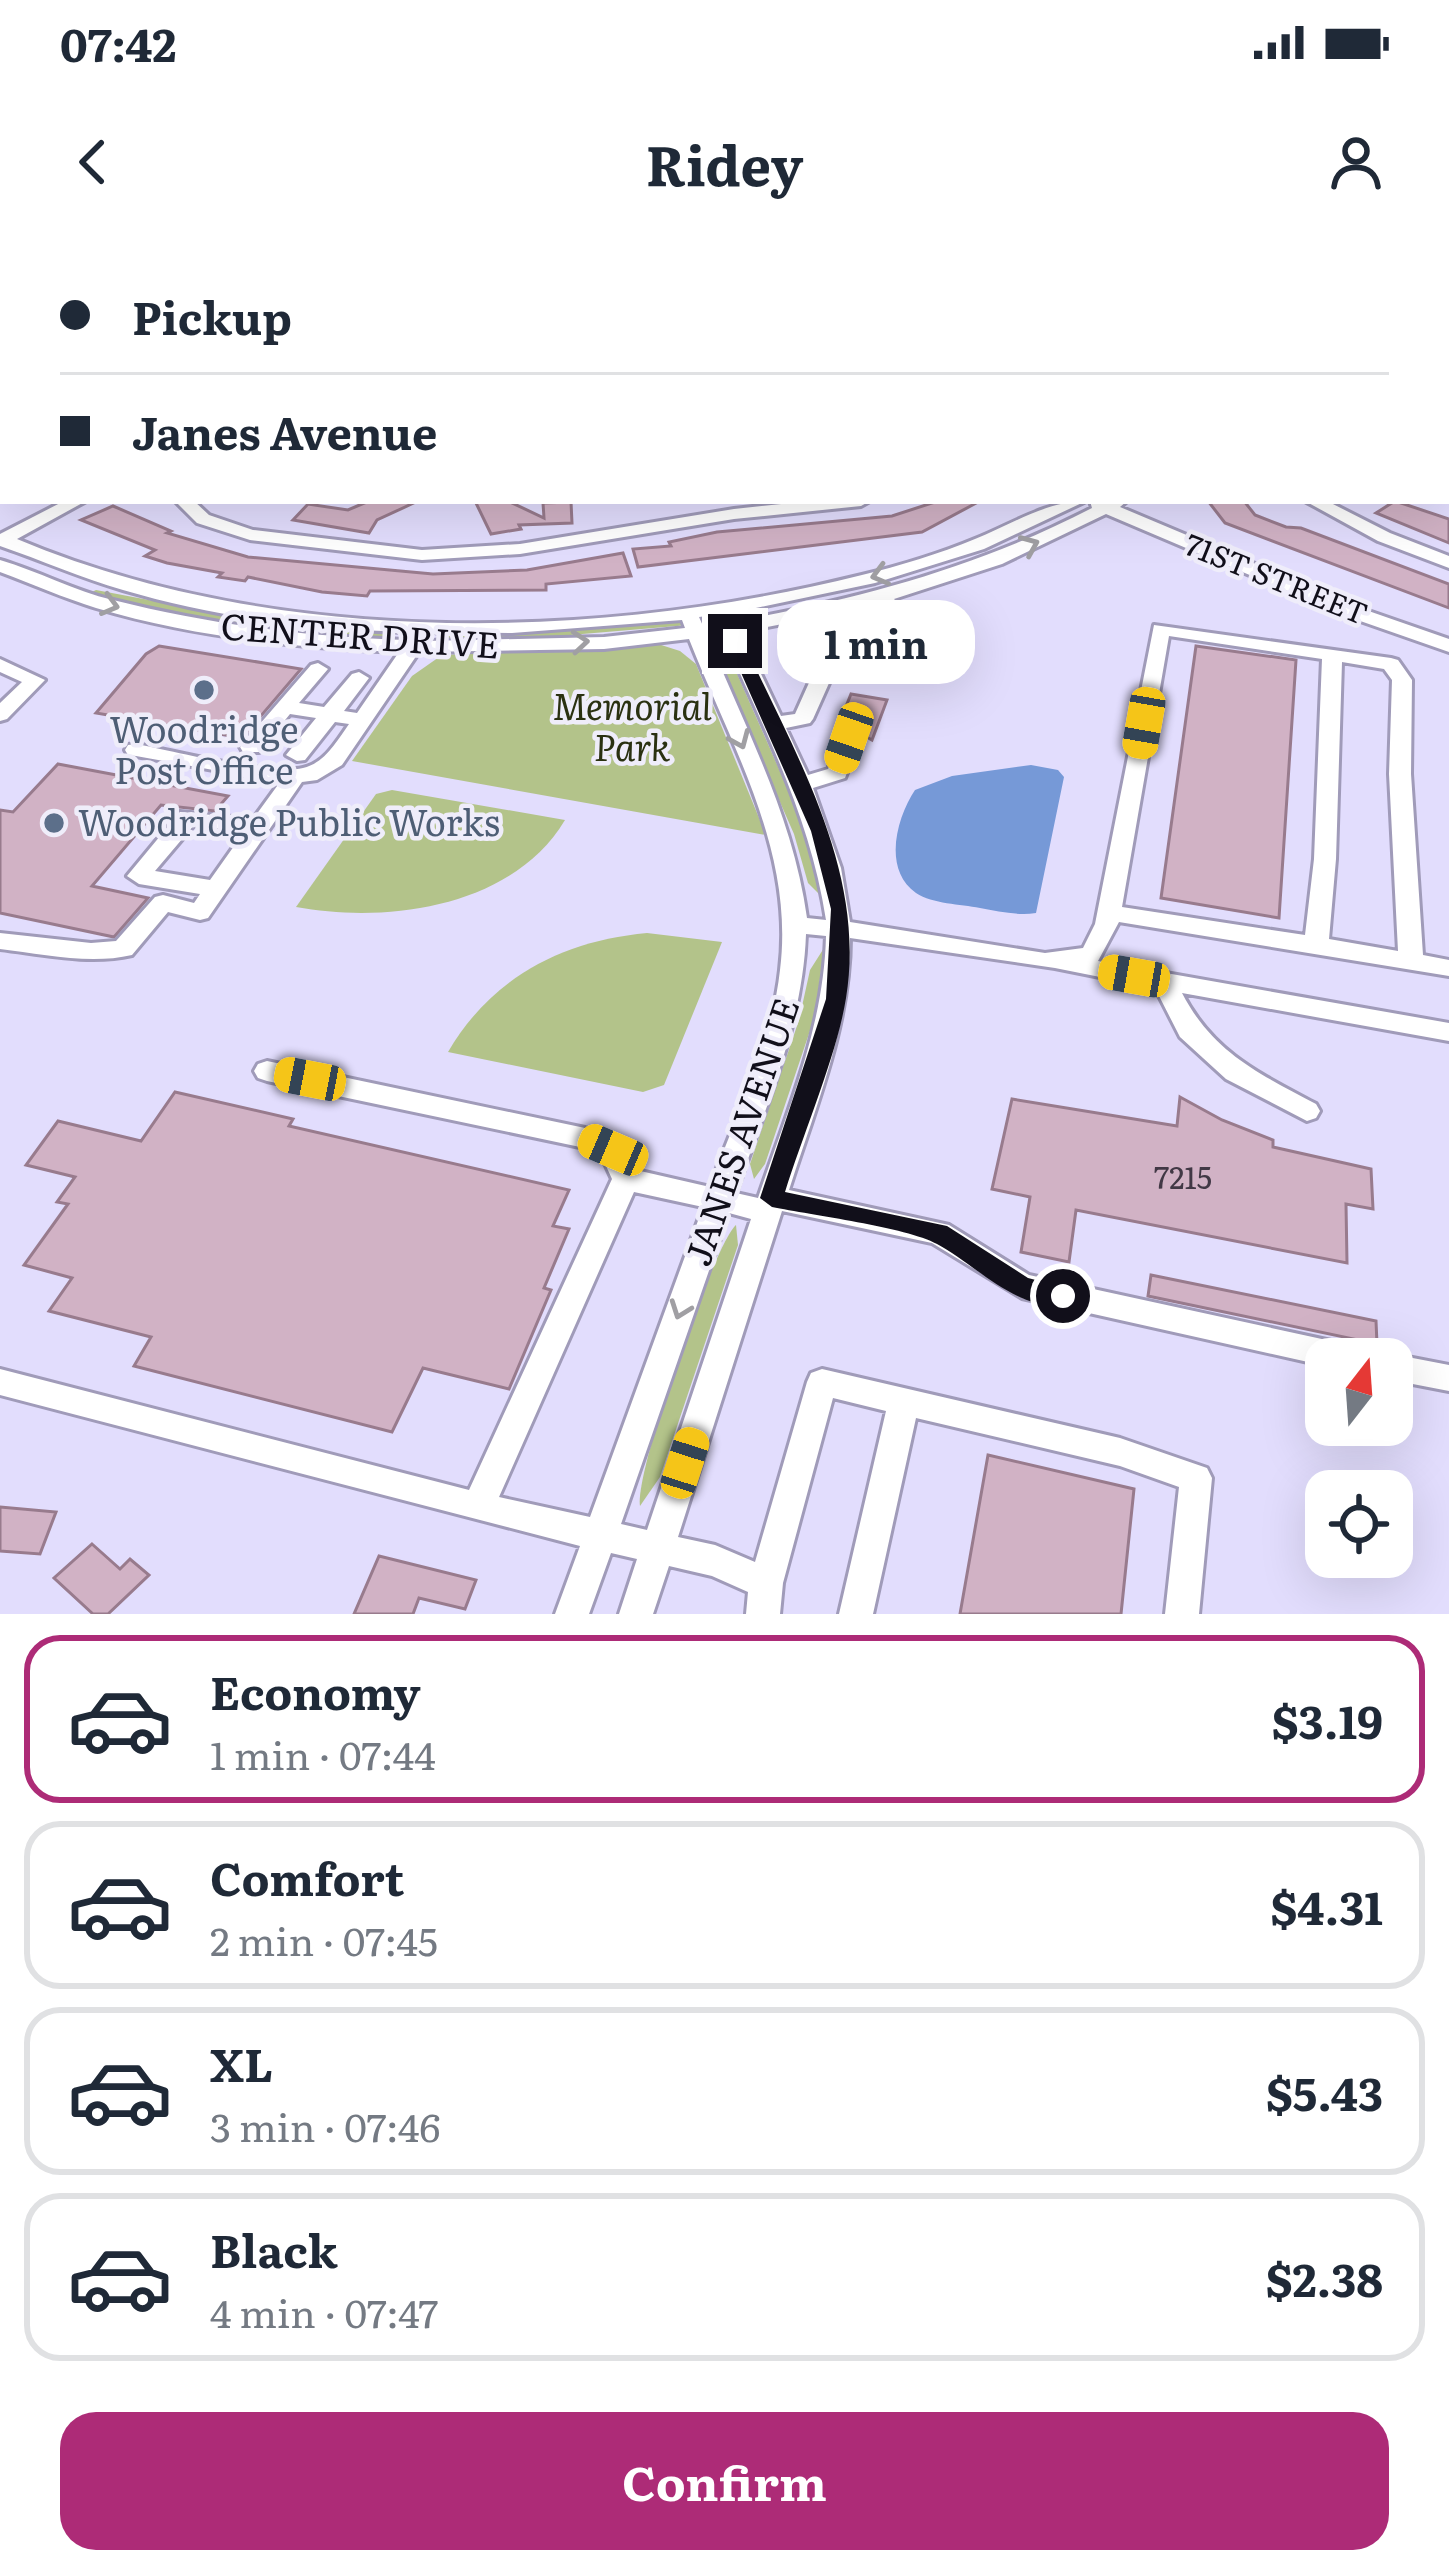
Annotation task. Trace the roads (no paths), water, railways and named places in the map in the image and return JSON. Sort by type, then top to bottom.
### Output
[{"type":"street","points":[[1,540],[71,504]]},
{"type":"street","points":[[187,504],[203,519],[250,536],[422,555],[520,549],[836,504]]},
{"type":"street","points":[[667,504],[681,523]]},
{"type":"street","points":[[725,617],[922,564],[1010,533],[1071,504]]},
{"type":"street","points":[[725,617],[835,608],[882,597],[980,566],[1102,504]]},
{"type":"street","name":"71ST STREET","points":[[1106,504],[1353,612],[1449,646]]},
{"type":"street","points":[[1316,504],[1449,562]]},
{"type":"street","points":[[422,555],[427,533]]},
{"type":"street","name":"CENTER DRIVE","points":[[1,540],[64,566],[169,597],[510,647],[725,617]]},
{"type":"street","name":"CENTER DRIVE","points":[[0,566],[93,601],[205,627],[317,641],[417,636]]},
{"type":"street","points":[[882,597],[897,612],[895,628]]},
{"type":"street","points":[[772,724],[803,718],[844,627],[835,608]]},
{"type":"street","name":"JANES AVENUE","points":[[636,1614],[836,999],[841,928],[829,856],[725,617]]},
{"type":"street","name":"JANES AVENUE","points":[[572,1614],[792,991],[798,925],[784,846],[692,622]]},
{"type":"street","points":[[1046,961],[1091,955],[1101,942],[1161,629],[1391,664],[1402,680],[1400,774],[1412,962]]},
{"type":"street","points":[[136,750],[295,766],[309,775],[334,760],[417,636]]},
{"type":"street","points":[[1316,945],[1325,859],[1332,653]]},
{"type":"street","points":[[0,665],[35,680],[2,710]]},
{"type":"street","points":[[251,747],[318,670]]},
{"type":"street","points":[[0,940],[91,951],[123,949],[163,903],[200,912],[329,714],[358,678]]},
{"type":"street","points":[[285,706],[363,720]]},
{"type":"street","points":[[800,785],[837,773],[849,738]]},
{"type":"street","points":[[215,889],[139,876],[188,817],[257,827]]},
{"type":"street","points":[[1109,913],[1449,968]]},
{"type":"street","points":[[798,925],[1046,961],[1449,1032]]},
{"type":"street","points":[[1164,982],[1189,1031],[1235,1072],[1307,1111]]},
{"type":"street","points":[[267,1071],[586,1138],[613,1150],[626,1179],[478,1507]]},
{"type":"street","points":[[626,1179],[719,1200],[770,1204],[939,1233],[1022,1286],[1305,1348]]},
{"type":"street","points":[[1413,1371],[1449,1378]]},
{"type":"street","points":[[0,1382],[478,1507],[715,1561],[764,1599],[822,1382],[1120,1452],[1196,1478],[1182,1614]]},
{"type":"street","points":[[856,1614],[904,1402]]},
{"type":"water","points":[[1031,765],[1058,770],[1064,777],[1036,913],[938,902],[905,883],[896,843],[915,790],[952,776]]},
{"type":"place","name":"Woodridge Post Office","points":[[204,690]]},
{"type":"place","name":"Woodridge Public Works","points":[[54,823]]},
{"type":"park label","name":"Memorial Park","points":[[632,728]]}]
